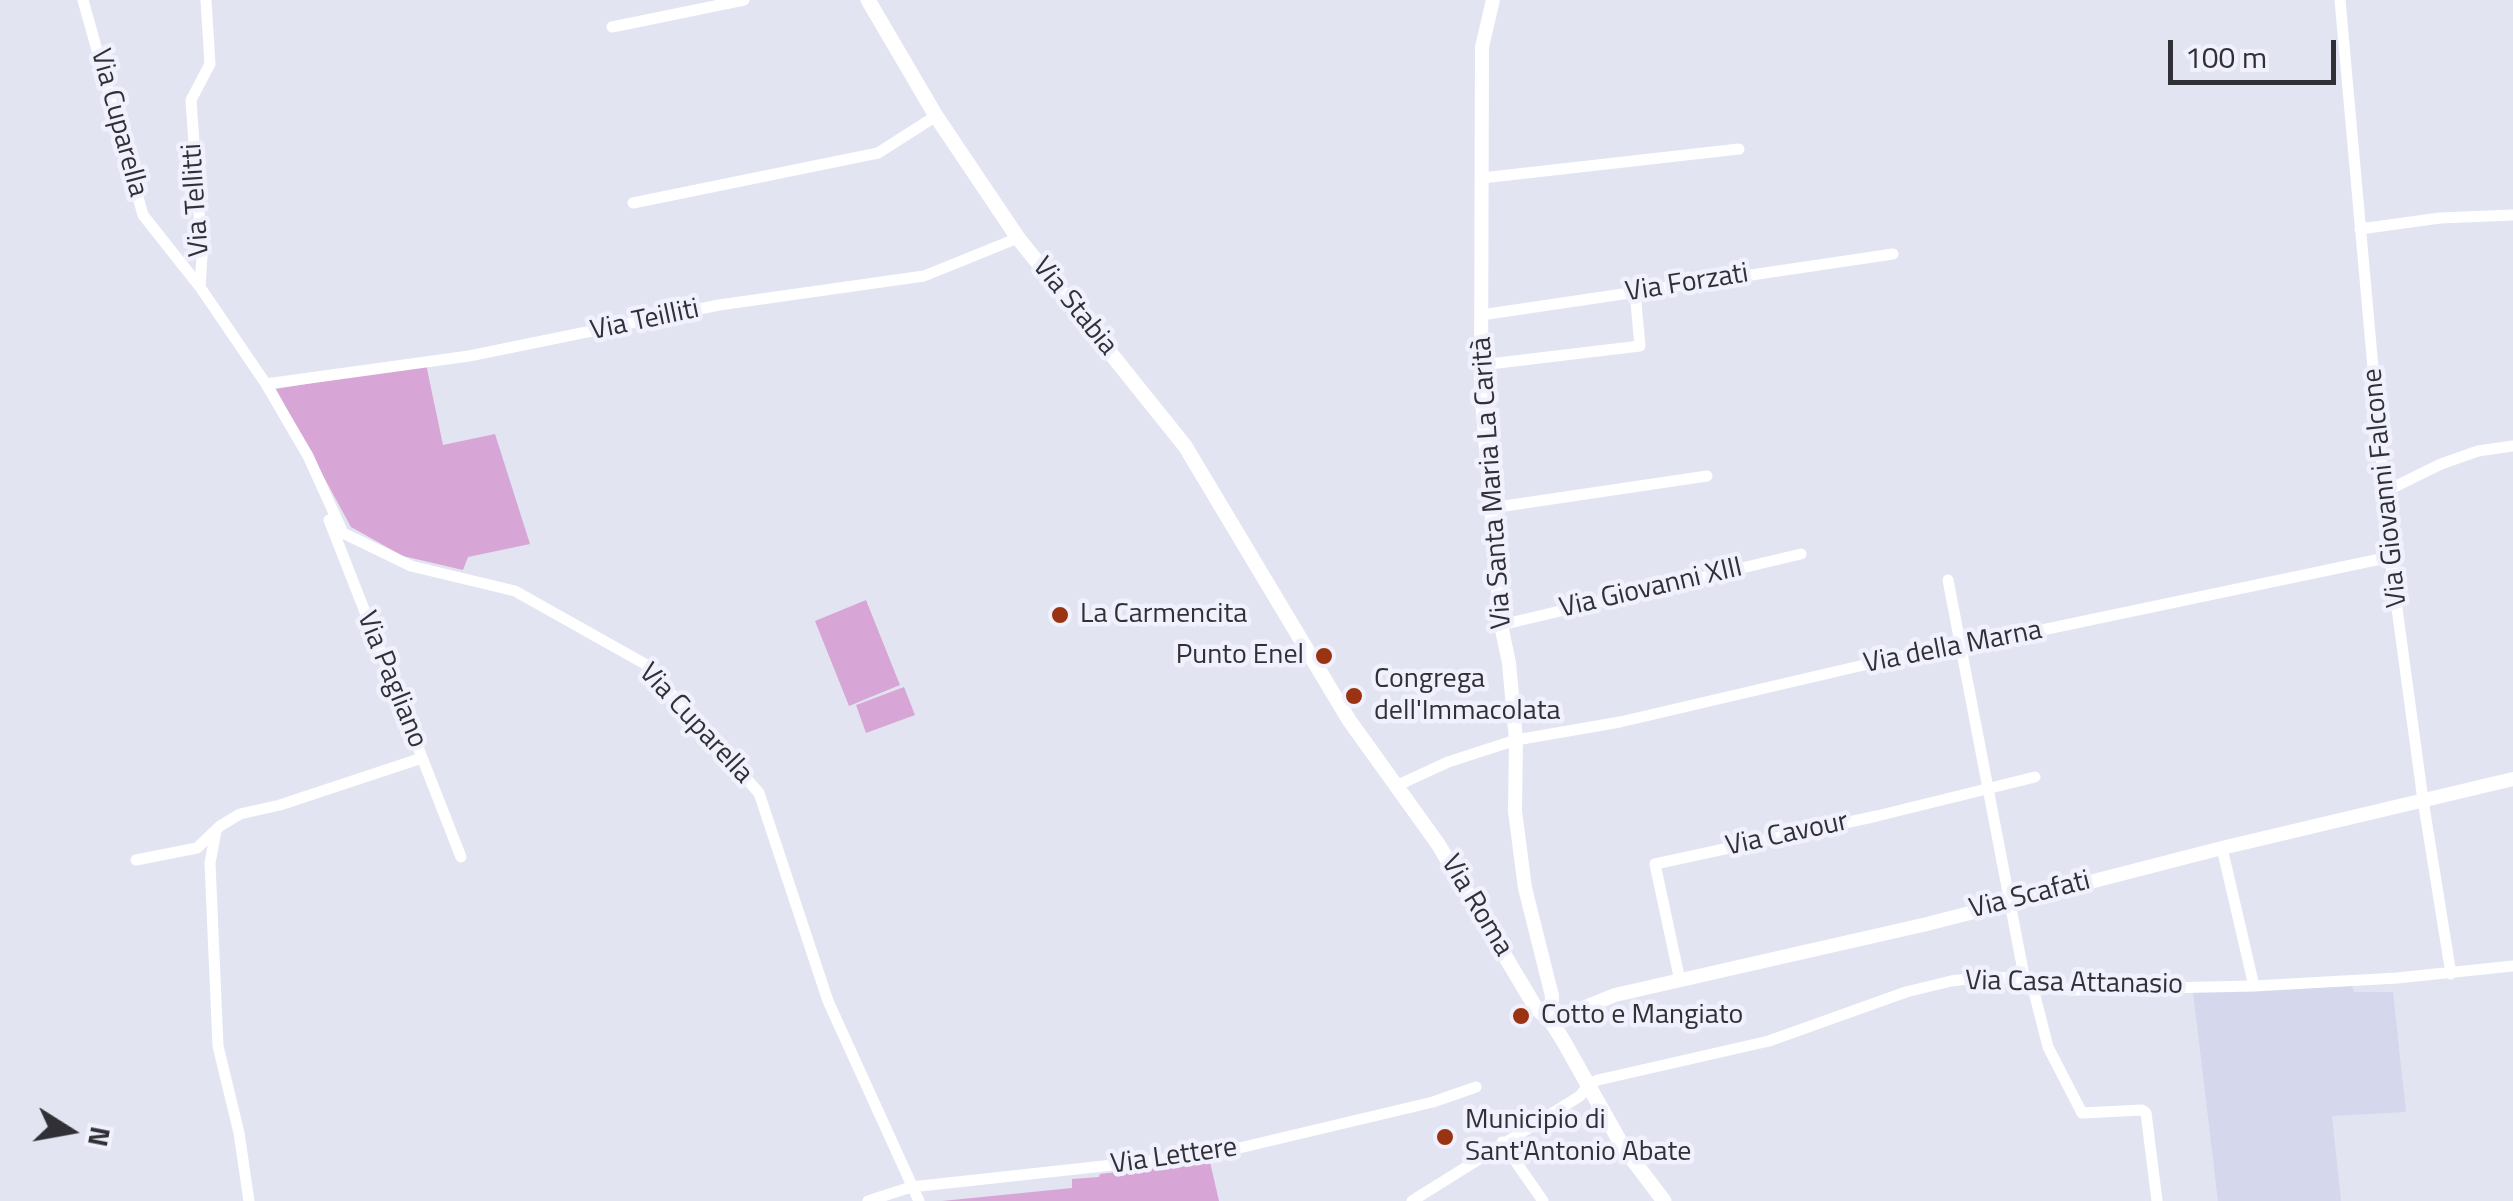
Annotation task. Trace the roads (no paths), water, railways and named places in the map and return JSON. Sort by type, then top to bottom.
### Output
[{"type":"main road","name":"Via Stabia","points":[[868,0],[936,116],[1018,238],[1185,446],[1284,613]]},
{"type":"main road","name":"Via Roma","points":[[1284,613],[1348,720],[1438,844],[1536,1008],[1550,1021],[1589,1084],[1623,1147],[1664,1201]]},
{"type":"street","name":"Via Cuparella","points":[[83,0],[143,214],[200,287]]},
{"type":"street","name":"Via Tellitti","points":[[206,0],[210,64],[191,100],[202,256],[200,287],[266,384]]},
{"type":"street","points":[[612,27],[744,0]]},
{"type":"street","name":"Via Santa Maria La Carità","points":[[1493,0],[1482,47],[1481,365],[1501,624],[1516,740],[1514,812],[1525,888],[1552,996],[1550,1021]]},
{"type":"street","name":"Via Giovanni Falcone","points":[[2340,0],[2390,557],[2422,800],[2451,974]]},
{"type":"street","points":[[633,203],[878,153],[936,116]]},
{"type":"street","points":[[1482,178],[1739,150]]},
{"type":"street","points":[[2360,229],[2440,218],[2513,216]]},
{"type":"street","name":"Via Teilliti","points":[[266,384],[469,356],[719,305],[924,276],[1018,238]]},
{"type":"street","name":"Via Forzati","points":[[1481,315],[1894,254]]},
{"type":"street","points":[[1481,365],[1640,346],[1635,292]]},
{"type":"street","name":"Via Cuparella","points":[[266,384],[308,456],[342,533],[411,566],[515,591],[645,664],[760,792],[828,1001],[919,1201]]},
{"type":"street","points":[[2386,491],[2440,464],[2513,446]]},
{"type":"street","points":[[1491,508],[1707,476]]},
{"type":"street","name":"Via Pagliano","points":[[326,501],[328,517],[461,857]]},
{"type":"street","name":"Via Giovanni XIII","points":[[1501,624],[1802,554]]},
{"type":"street","name":"Via della Marna","points":[[1396,786],[1448,762],[1516,740],[1620,722],[1958,643],[2022,634],[2390,557]]},
{"type":"street","points":[[1948,580],[2007,902],[2048,1046],[2082,1114],[2142,1110],[2146,1113],[2157,1201]]},
{"type":"street","points":[[136,860],[198,848],[240,814],[280,805],[422,758]]},
{"type":"street","name":"Via Cavour","points":[[1680,981],[1656,864],[2035,777]]},
{"type":"street","name":"Via Scafati","points":[[1550,1021],[1614,995],[1927,924],[2513,779]]},
{"type":"street","points":[[216,831],[210,864],[218,1046],[239,1133],[249,1201]]},
{"type":"street","points":[[2222,848],[2254,986]]},
{"type":"street","name":"Via Casa Attanasio","points":[[1589,1084],[1756,1045],[1906,992],[1951,981],[1983,977],[2071,990],[2254,986],[2451,974],[2513,966]]},
{"type":"street","points":[[1412,1201],[1580,1096],[1589,1084]]},
{"type":"street","name":"Via Lettere","points":[[868,1201],[912,1187],[1214,1154],[1433,1102],[1476,1087]]},
{"type":"street","points":[[1502,1142],[1543,1201]]},
{"type":"place","name":"La Carmencita","points":[[1060,615]]},
{"type":"place","name":"Punto Enel","points":[[1324,656]]},
{"type":"place","name":"Congrega dell'Immacolata","points":[[1354,696]]},
{"type":"place","name":"Cotto e Mangiato","points":[[1521,1016]]},
{"type":"place","name":"Municipio di Sant'Antonio Abate","points":[[1445,1137]]}]
